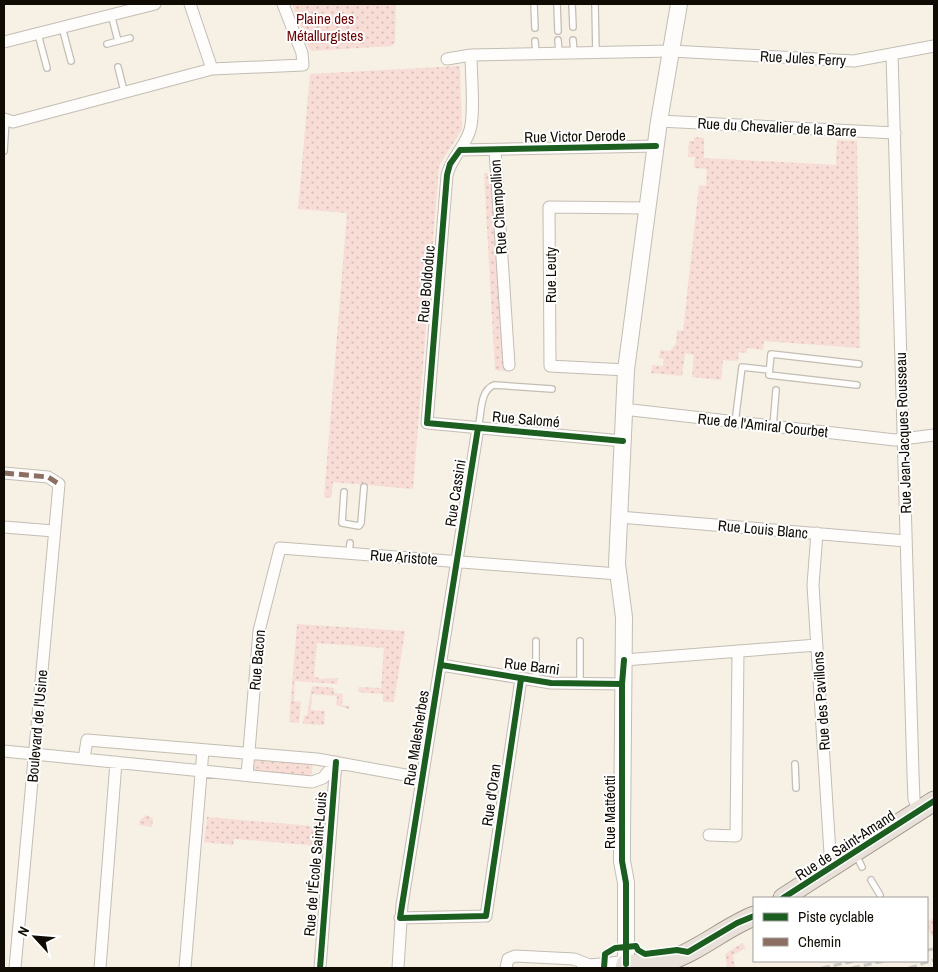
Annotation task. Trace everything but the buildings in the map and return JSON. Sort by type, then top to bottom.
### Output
[{"type":"main road","name":"Rue de Saint-Amand","points":[[786,897],[831,869],[858,860],[927,806]]},
{"type":"main road","points":[[625,967],[685,960],[737,923],[753,916]]},
{"type":"street","points":[[4,42],[155,4]]},
{"type":"street","points":[[190,4],[212,69]]},
{"type":"street","points":[[5,120],[13,122],[212,69],[303,65],[302,53],[283,4]]},
{"type":"street","name":"Rue Mattéotti","points":[[625,967],[626,883],[622,861],[624,617],[618,574],[623,410],[626,370],[659,121],[679,4]]},
{"type":"street","name":"Rue Jules Ferry","points":[[447,59],[471,55],[671,51],[847,61],[934,46]]},
{"type":"street","name":"Rue Jean-Jacques Rousseau","points":[[892,54],[913,774],[916,805],[927,806]]},
{"type":"street","points":[[460,150],[472,125],[471,55]]},
{"type":"street","name":"Rue du Chevalier de la Barre","points":[[659,121],[895,133]]},
{"type":"street","name":"Rue Victor Derode","points":[[495,150],[656,146]]},
{"type":"street","name":"Rue Champollion","points":[[460,150],[495,150],[509,365]]},
{"type":"street","name":"Rue Boldoduc","points":[[427,423],[447,175],[450,164],[460,150]]},
{"type":"street","name":"Rue Leuty","points":[[626,370],[550,366],[549,207],[647,208]]},
{"type":"street","name":"Rue de l'Amiral Courbet","points":[[623,410],[904,440],[934,435]]},
{"type":"street","name":"Rue Salomé","points":[[427,423],[623,441]]},
{"type":"street","name":"Rue Cassini","points":[[457,562],[478,428]]},
{"type":"street","name":"Boulevard de l'Usine","points":[[4,473],[48,477],[59,484],[14,968]]},
{"type":"street","name":"Rue Louis Blanc","points":[[619,517],[906,541]]},
{"type":"street","points":[[4,527],[54,531]]},
{"type":"street","name":"Rue des Pavillons","points":[[817,533],[813,580],[821,771],[831,869]]},
{"type":"street","name":"Rue Aristote","points":[[280,548],[350,548],[457,562],[618,574]]},
{"type":"street","name":"Rue Bacon","points":[[247,775],[259,632],[280,548]]},
{"type":"street","name":"Rue Malesherbes","points":[[398,968],[400,918],[457,562]]},
{"type":"street","points":[[624,660],[817,645]]},
{"type":"street","points":[[709,835],[736,836],[738,651]]},
{"type":"street","name":"Rue Barni","points":[[441,665],[536,681],[622,684]]},
{"type":"street","name":"Rue d'Oran","points":[[400,918],[486,916],[521,679]]},
{"type":"street","points":[[84,759],[87,740],[336,762],[422,778]]},
{"type":"street","points":[[185,968],[202,750]]},
{"type":"street","points":[[4,751],[312,782],[323,778],[336,762]]},
{"type":"street","points":[[100,968],[116,762]]},
{"type":"street","name":"Rue de l'École Saint-Louis","points":[[320,968],[336,762]]},
{"type":"street","points":[[506,968],[508,959],[515,956],[574,958],[589,967],[625,967]]},
{"type":"lane","points":[[534,4],[535,28]]},
{"type":"lane","points":[[557,4],[558,31]]},
{"type":"lane","points":[[572,4],[573,27]]},
{"type":"lane","points":[[595,4],[596,52]]},
{"type":"lane","points":[[111,14],[118,41]]},
{"type":"lane","points":[[62,27],[71,61]]},
{"type":"lane","points":[[38,34],[46,68]]},
{"type":"lane","points":[[107,44],[130,38]]},
{"type":"lane","points":[[558,40],[559,53]]},
{"type":"lane","points":[[574,40],[574,53]]},
{"type":"lane","points":[[536,41],[536,54]]},
{"type":"lane","points":[[118,67],[124,91]]},
{"type":"lane","points":[[4,151],[5,120]]},
{"type":"lane","points":[[857,385],[769,375],[771,354],[860,364]]},
{"type":"lane","points":[[735,422],[742,367],[769,370]]},
{"type":"lane","points":[[478,428],[485,391],[490,387],[494,385],[552,389]]},
{"type":"lane","points":[[773,427],[776,390]]},
{"type":"lane","points":[[344,492],[342,524],[352,528],[359,526],[361,523],[364,487]]},
{"type":"lane","points":[[536,641],[536,681]]},
{"type":"lane","points":[[580,641],[580,683]]},
{"type":"lane","points":[[795,764],[798,772],[796,788]]},
{"type":"lane","points":[[870,880],[880,896]]},
{"type":"green space","name":"Plaine des Métallurgistes","points":[[292,4],[396,4],[395,43],[391,46],[312,51],[309,48]]},
{"type":"green space","points":[[460,66],[462,129],[439,166],[413,489],[333,482],[331,498],[324,497],[347,213],[298,209],[310,74]]},
{"type":"green space","points":[[694,137],[704,138],[704,158],[836,165],[837,140],[857,141],[860,348],[764,341],[763,350],[747,348],[746,353],[739,352],[738,361],[723,360],[721,380],[692,377],[694,355],[685,353],[682,376],[651,373],[652,365],[663,366],[664,359],[659,358],[660,350],[670,351],[676,344],[677,330],[683,331],[699,185],[706,186],[707,169],[694,168],[695,157],[688,157],[689,141],[694,141]]},
{"type":"green space","points":[[484,173],[493,173],[505,371],[495,370]]},
{"type":"green space","points":[[297,624],[405,631],[394,702],[383,702],[383,694],[358,692],[359,687],[381,688],[384,648],[317,643],[314,676],[321,679],[338,678],[337,684],[295,681],[294,701],[301,702],[299,723],[289,722]]},
{"type":"green space","points":[[312,686],[334,688],[334,693],[343,694],[342,705],[349,706],[349,709],[336,705],[337,696],[312,694],[311,710],[325,711],[324,725],[303,724],[304,716],[307,715]]},
{"type":"green space","points":[[252,756],[313,762],[311,777],[251,771]]},
{"type":"green space","points":[[320,813],[323,813],[321,846],[234,839],[233,845],[204,842],[207,817],[312,826]]},
{"type":"green space","points":[[146,815],[153,818],[152,827],[139,825],[139,821]]},
{"type":"green space","points":[[934,918],[934,935],[932,936],[928,930],[928,921]]},
{"type":"green space","points":[[742,943],[746,948],[733,955],[735,968],[727,968],[725,954]]},
{"type":"railway","points":[[928,950],[934,949]]},
{"type":"railway","points":[[928,962],[934,960]]},
{"type":"railway","points":[[822,968],[850,962]]},
{"type":"railway","points":[[852,968],[879,962]]},
{"type":"railway","points":[[909,968],[928,962]]},
{"type":"marked path","points":[[4,473],[48,477],[59,484]]},
{"type":"cycle path","points":[[623,441],[427,423],[447,175],[450,164],[460,150],[656,146]]},
{"type":"cycle path","points":[[478,428],[400,918],[486,916],[521,679]]},
{"type":"cycle path","points":[[624,660],[622,684],[622,861],[626,883],[626,964]]},
{"type":"cycle path","points":[[441,665],[551,683],[622,684]]},
{"type":"cycle path","points":[[320,968],[336,762]]},
{"type":"cycle path","points":[[785,897],[934,801]]},
{"type":"cycle path","points":[[604,968],[605,954],[615,948],[636,946],[638,950],[645,954],[677,950],[688,952],[737,923],[753,916]]}]
